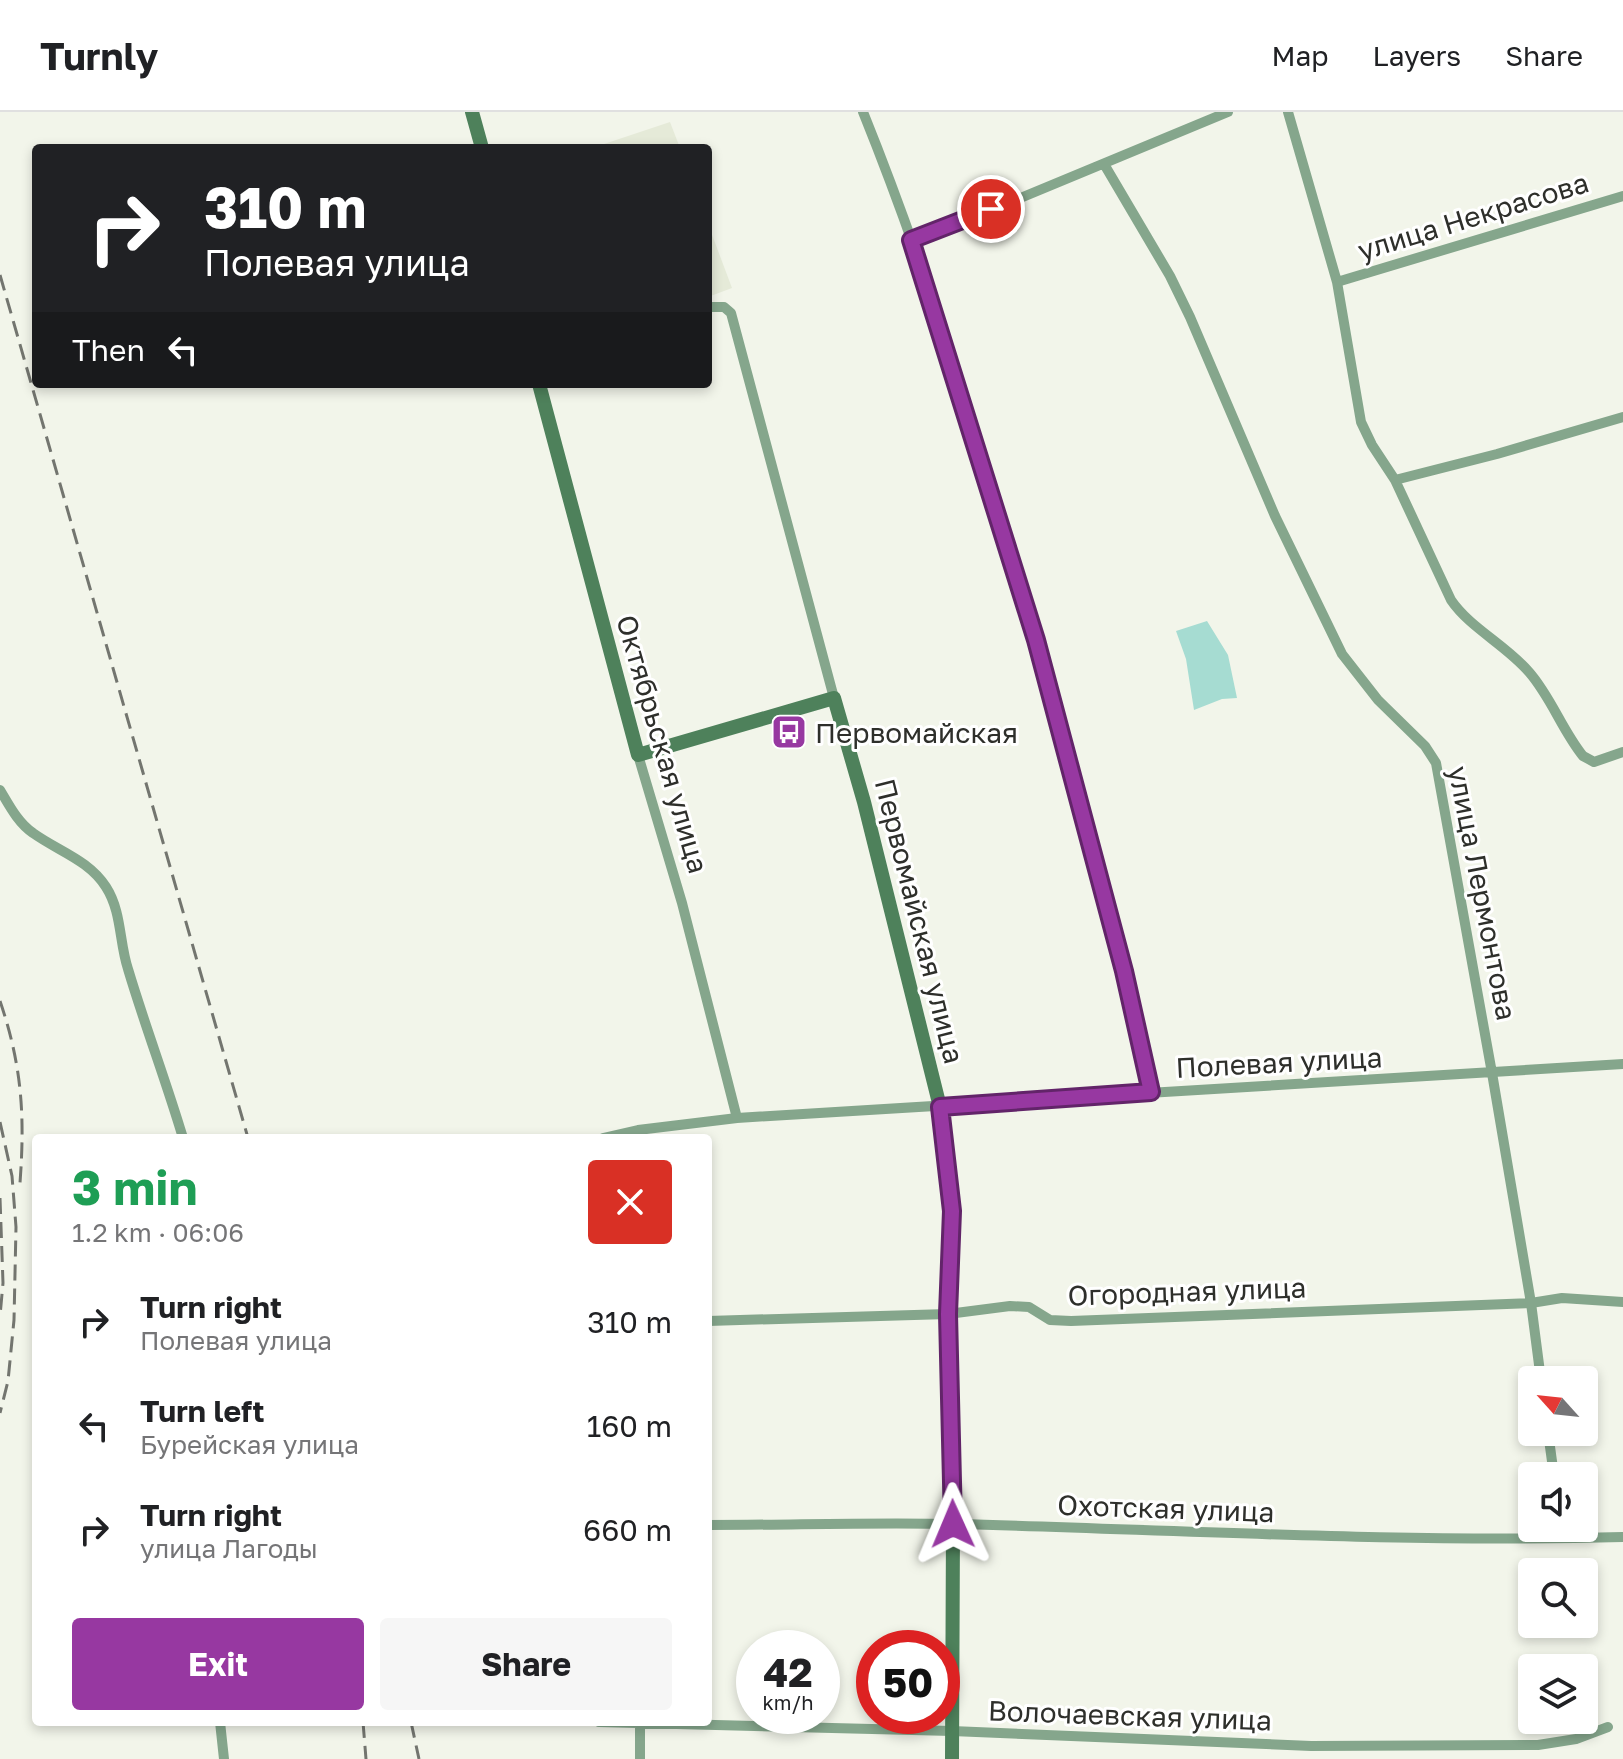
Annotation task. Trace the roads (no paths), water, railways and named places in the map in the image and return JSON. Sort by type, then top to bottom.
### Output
[{"type":"main road","points":[[472,112],[481,144]]},
{"type":"main road","name":"Октябрьская улица","points":[[540,388],[638,755]]},
{"type":"main road","points":[[638,755],[834,698]]},
{"type":"main road","name":"Первомайская улица","points":[[834,698],[864,802],[940,1107],[952,1211],[948,1314],[952,1630]]},
{"type":"main road","name":"Первомайская улица","points":[[952,1734],[952,1759]]},
{"type":"street","points":[[863,112],[911,240],[1036,640],[1124,971],[1151,1092]]},
{"type":"street","points":[[911,240],[1228,112]]},
{"type":"street","points":[[1288,112],[1337,282],[1361,422],[1395,480],[1454,605],[1531,673],[1576,747],[1591,761],[1623,752]]},
{"type":"street","name":"улица Лермонтова","points":[[1104,164],[1170,276],[1190,317],[1275,516],[1342,654],[1378,700],[1425,746],[1436,763],[1492,1073],[1539,1366]]},
{"type":"street","name":"улица Некрасова","points":[[1337,282],[1623,196]]},
{"type":"street","name":"Первомайская улица","points":[[712,307],[724,307],[731,313],[834,698]]},
{"type":"street","points":[[1395,480],[1623,417]]},
{"type":"street","name":"Октябрьская улица","points":[[638,755],[682,903],[737,1118]]},
{"type":"street","points":[[0,790],[16,816],[31,832],[81,861],[104,884],[114,900],[127,967],[182,1134]]},
{"type":"street","name":"Полевая улица","points":[[638,1134],[737,1118],[1623,1064]]},
{"type":"street","name":"Огородная улица","points":[[712,1321],[948,1314],[1010,1306],[1029,1307],[1050,1320],[1071,1321],[1531,1303],[1562,1298],[1623,1302]]},
{"type":"street","name":"Охотская улица","points":[[712,1525],[953,1524],[1287,1536],[1518,1539]]},
{"type":"street","name":"Охотская улица","points":[[1598,1538],[1623,1537]]},
{"type":"street","name":"Волочаевская улица","points":[[712,1725],[856,1729]]},
{"type":"street","points":[[220,1726],[224,1759]]},
{"type":"street","points":[[640,1726],[640,1759]]},
{"type":"street","name":"Волочаевская улица","points":[[960,1731],[1311,1746],[1507,1745],[1564,1742],[1608,1727]]},
{"type":"water","points":[[1207,621],[1228,655],[1237,698],[1222,699],[1194,710],[1186,659],[1176,631]]},
{"type":"railway","points":[[0,275],[32,386]]},
{"type":"railway","points":[[32,388],[247,1134]]},
{"type":"railway","points":[[0,1001],[13,1047],[20,1091],[20,1183]]},
{"type":"railway","points":[[0,1122],[12,1176],[16,1227],[14,1320],[8,1381],[0,1413]]},
{"type":"railway","points":[[0,1198],[3,1283],[0,1316]]},
{"type":"railway","points":[[363,1726],[366,1759]]},
{"type":"railway","points":[[412,1726],[419,1759]]},
{"type":"place","name":"Первомайская","points":[[789,732]]}]
